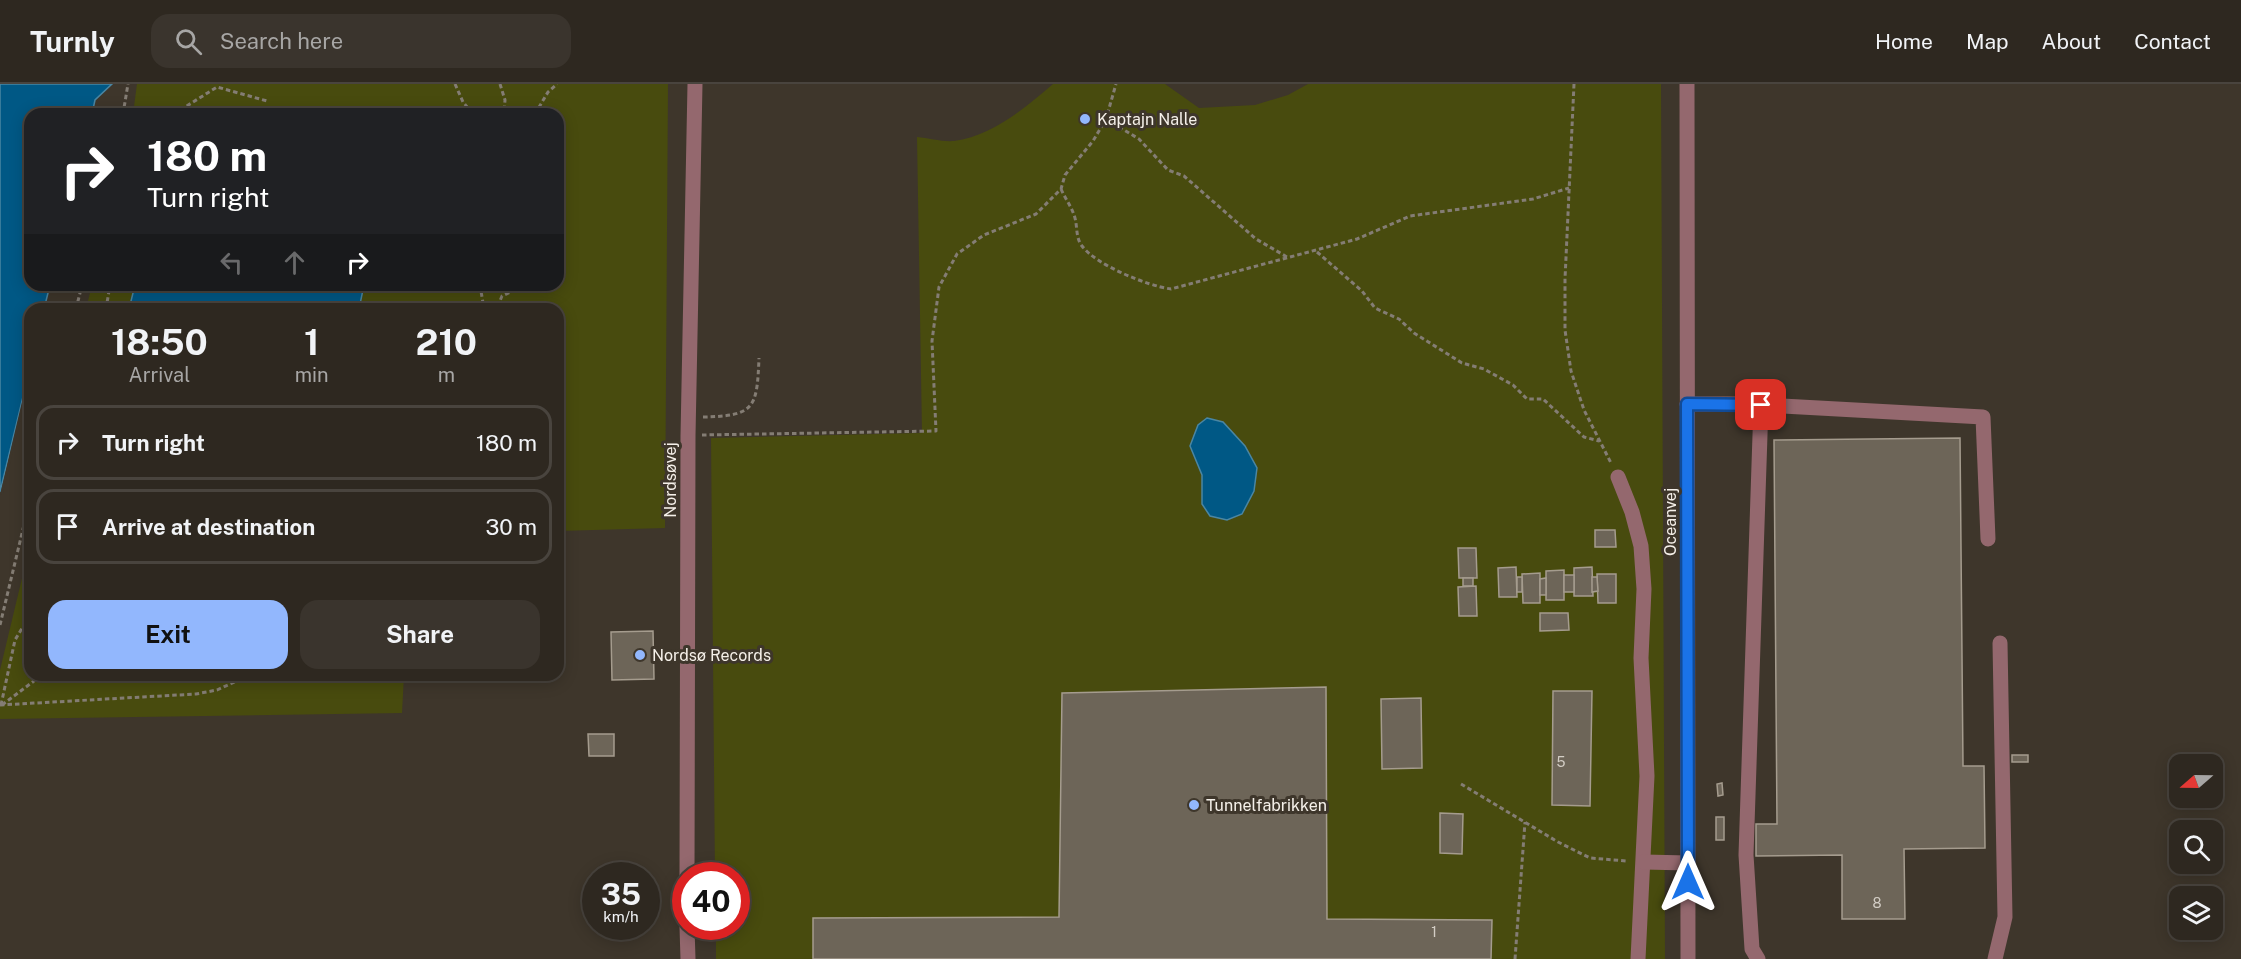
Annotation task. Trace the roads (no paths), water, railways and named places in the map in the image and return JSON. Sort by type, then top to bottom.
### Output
[{"type":"street","name":"Nordsøvej","points":[[687,862],[688,436],[695,84]]},
{"type":"street","name":"Oceanvej","points":[[1687,84],[1688,959]]},
{"type":"street","points":[[1687,404],[1761,405],[1983,417],[1988,539]]},
{"type":"street","points":[[1758,959],[1752,949],[1746,855],[1761,405]]},
{"type":"street","points":[[1618,477],[1632,512],[1642,554],[1644,624],[1641,658],[1647,776],[1638,959]]},
{"type":"street","points":[[1995,959],[2005,917],[2000,643]]},
{"type":"street","points":[[1644,862],[1688,863]]},
{"type":"street","points":[[687,940],[688,959]]},
{"type":"water","points":[[0,84],[112,84],[95,100],[93,108],[24,108],[24,291],[48,291],[46,303],[24,303],[24,393],[0,492]]},
{"type":"water","points":[[134,291],[363,291],[360,303],[130,303]]},
{"type":"water","points":[[1207,418],[1223,422],[1245,446],[1257,468],[1254,491],[1242,514],[1227,520],[1210,516],[1202,504],[1202,475],[1190,446],[1198,425]]},
{"type":"place","name":"Kaptajn Nalle","points":[[1085,119]]},
{"type":"place","name":"Nordsø Records","points":[[640,655]]},
{"type":"place","name":"Tunnelfabrikken","points":[[1194,805]]}]
